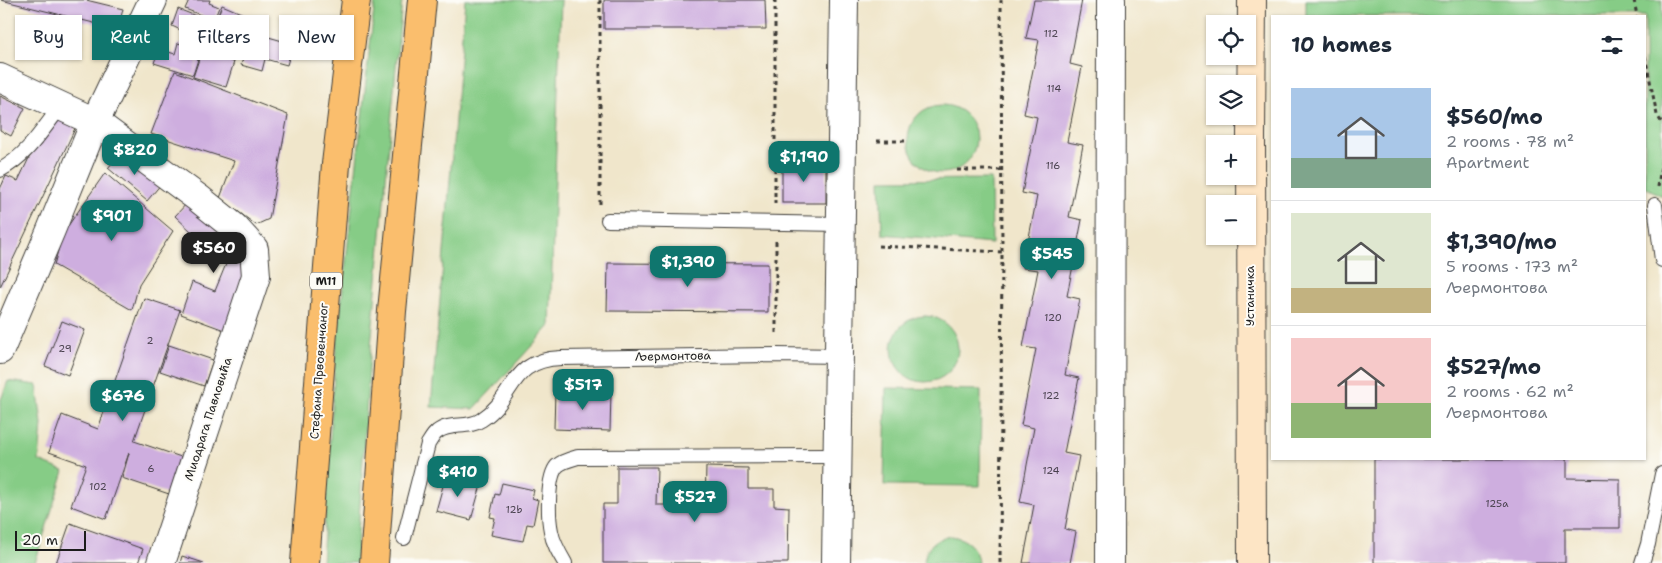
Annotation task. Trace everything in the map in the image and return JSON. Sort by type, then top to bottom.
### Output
[{"type":"highway","name":"Стефана Првовенчаног","points":[[305,563],[336,164],[356,0]]},
{"type":"highway","points":[[374,563],[392,311],[422,0]]},
{"type":"main road","name":"Устаничка","points":[[1252,0],[1250,136],[1252,563]]},
{"type":"street","points":[[0,350],[95,122],[153,0]]},
{"type":"street","points":[[836,563],[844,0]]},
{"type":"street","points":[[1110,563],[1111,0]]},
{"type":"street","points":[[0,78],[95,122]]},
{"type":"street","name":"Миодрага Павловића","points":[[95,122],[198,198],[234,227],[254,249],[256,276],[161,563]]},
{"type":"lane","points":[[0,170],[24,152],[61,106]]},
{"type":"lane","points":[[1655,206],[1662,260]]},
{"type":"lane","points":[[608,220],[841,224]]},
{"type":"lane","name":"Љермонтова","points":[[404,538],[428,444],[437,432],[451,426],[475,424],[482,419],[498,403],[520,373],[530,365],[550,358],[840,356]]},
{"type":"lane","points":[[565,563],[550,531],[549,510],[552,478],[557,466],[567,460],[578,457],[838,456]]},
{"type":"lane","points":[[1642,563],[1648,544],[1662,474]]},
{"type":"path","points":[[600,0],[599,203],[608,220]]},
{"type":"path","points":[[775,0],[776,355]]},
{"type":"path","points":[[1000,563],[1001,0]]},
{"type":"path","points":[[1634,0],[1637,15]]},
{"type":"path","points":[[1646,61],[1657,115],[1662,123]]},
{"type":"path","points":[[877,140],[908,141]]},
{"type":"path","points":[[1655,206],[1662,158]]},
{"type":"path","points":[[957,170],[1002,170]]},
{"type":"path","points":[[878,246],[1002,252]]},
{"type":"green space","points":[[375,0],[402,0],[369,369],[356,563],[322,563],[335,360]]},
{"type":"green space","points":[[465,0],[561,0],[550,326],[474,409],[431,407]]},
{"type":"green space","points":[[1306,0],[1662,0],[1662,196],[1646,188],[1646,15],[1306,15]]},
{"type":"green space","points":[[942,105],[955,108],[966,115],[973,126],[976,139],[973,152],[966,163],[955,170],[942,173],[929,170],[918,163],[911,152],[908,139],[911,126],[918,115],[929,108]]},
{"type":"green space","points":[[991,179],[992,244],[882,234],[880,180]]},
{"type":"green space","points":[[919,316],[931,316],[943,321],[953,331],[958,343],[956,362],[943,377],[931,382],[919,382],[907,377],[897,367],[892,355],[892,343],[897,331],[907,321]]},
{"type":"green space","points":[[8,381],[37,385],[42,424],[39,461],[64,471],[35,563],[0,563],[0,402]]},
{"type":"green space","points":[[886,388],[981,390],[980,486],[884,485]]},
{"type":"green space","points":[[952,536],[962,539],[973,548],[976,552],[978,563],[924,563],[927,552],[932,544]]},
{"type":"building","points":[[1,0],[86,0],[123,9],[122,15],[92,15],[92,23],[82,20],[82,15],[62,15]]},
{"type":"building","points":[[189,0],[210,0],[209,3],[219,7],[216,15],[201,15],[185,9]]},
{"type":"building","points":[[604,0],[765,0],[766,29],[604,29]]},
{"type":"building","points":[[1034,0],[1082,0],[1070,64],[1082,67],[1067,142],[1083,145],[1069,217],[1082,220],[1067,296],[1080,299],[1065,375],[1079,378],[1064,453],[1079,456],[1065,529],[1076,532],[1070,563],[1023,563],[1034,505],[1020,502],[1034,428],[1021,425],[1036,349],[1023,347],[1038,270],[1023,268],[1037,196],[1022,193],[1037,117],[1024,114],[1039,40],[1026,38]]},
{"type":"building","points":[[222,5],[246,15],[218,15]]},
{"type":"building","points":[[178,9],[193,15],[179,15],[179,29],[172,26]]},
{"type":"building","points":[[269,37],[279,40],[279,60],[288,60],[287,65],[269,60]]},
{"type":"building","points":[[178,43],[179,60],[198,60],[193,75],[154,63],[155,60],[169,60],[169,52],[175,54]]},
{"type":"building","points":[[199,60],[227,60],[234,62],[226,87],[193,77]]},
{"type":"building","points":[[243,60],[265,60],[262,71],[241,65]]},
{"type":"building","points":[[175,71],[288,115],[269,219],[256,225],[220,198],[234,161],[151,134]]},
{"type":"building","points":[[0,96],[25,108],[11,136],[0,130]]},
{"type":"building","points":[[59,113],[78,122],[0,287],[0,189],[6,176],[18,181],[41,133],[48,135]]},
{"type":"building","points":[[123,150],[162,183],[147,201],[108,168]]},
{"type":"building","points":[[782,163],[826,163],[826,203],[782,203]]},
{"type":"building","points":[[105,173],[173,231],[139,284],[132,310],[54,265],[63,233]]},
{"type":"building","points":[[189,201],[244,254],[245,283],[227,331],[181,314],[192,282],[215,291],[226,264],[175,216]]},
{"type":"building","points":[[608,263],[768,264],[768,312],[607,311]]},
{"type":"building","points":[[144,298],[180,310],[134,441],[181,457],[169,494],[122,478],[129,453],[106,519],[71,506],[86,465],[49,452],[62,415],[98,429]]},
{"type":"building","points":[[62,321],[85,330],[68,375],[45,366]]},
{"type":"building","points":[[169,345],[213,360],[204,386],[160,371]]},
{"type":"building","points":[[555,391],[611,392],[610,431],[554,429]]},
{"type":"building","points":[[1374,460],[1567,460],[1567,478],[1620,479],[1620,528],[1565,528],[1565,563],[1374,563]]},
{"type":"building","points":[[617,467],[657,467],[656,505],[705,505],[706,467],[748,468],[748,489],[774,489],[774,506],[789,507],[788,563],[603,563],[603,504],[617,504]]},
{"type":"building","points":[[446,475],[481,485],[471,520],[436,511]]},
{"type":"building","points":[[502,483],[534,490],[532,498],[538,500],[533,525],[527,524],[523,541],[491,535],[495,518],[490,517],[495,494],[499,495]]},
{"type":"building","points":[[70,523],[143,549],[138,563],[56,563]]},
{"type":"building","points":[[182,556],[204,563],[180,563]]}]
